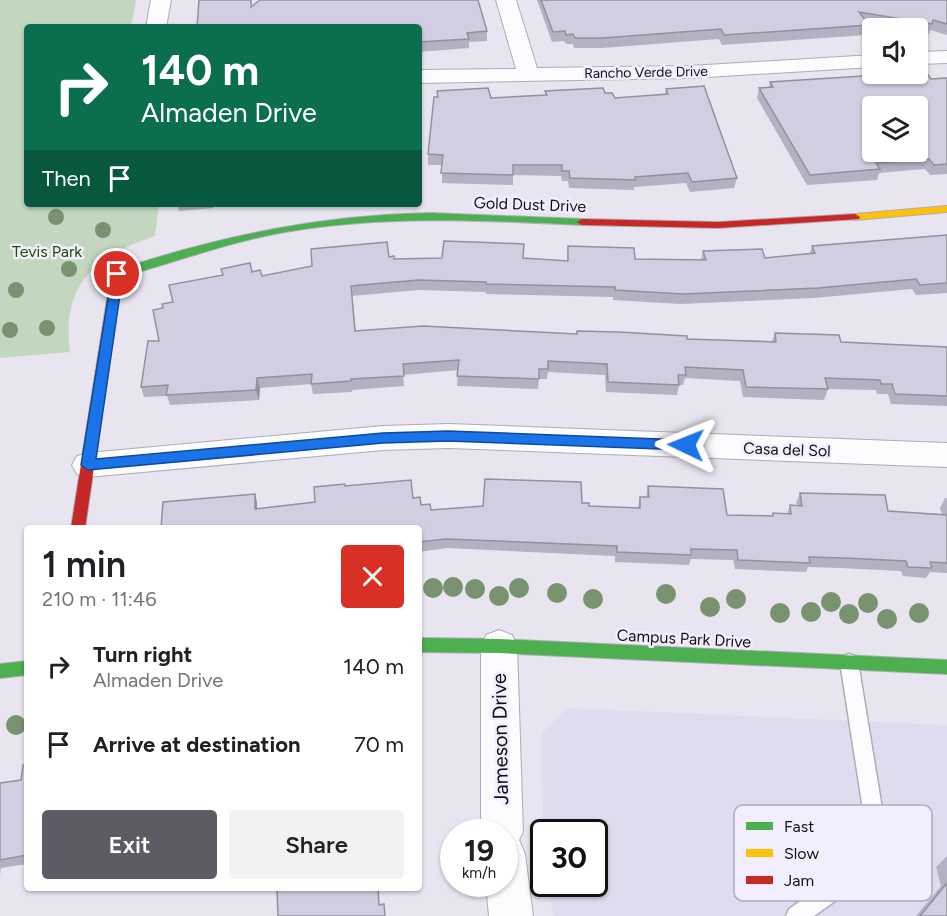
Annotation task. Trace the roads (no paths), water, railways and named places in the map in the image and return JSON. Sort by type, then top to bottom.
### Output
[{"type":"street","points":[[156,24],[160,0]]},
{"type":"street","points":[[506,0],[528,74]]},
{"type":"street","points":[[928,57],[946,56]]},
{"type":"street","name":"Rancho Verde Drive","points":[[422,77],[689,72],[862,62]]},
{"type":"street","name":"Gold Dust Drive","points":[[88,465],[117,274],[183,252],[230,240],[389,211],[737,225],[947,209]]},
{"type":"street","name":"Casa del Sol","points":[[88,465],[383,438],[448,436],[947,455]]},
{"type":"street","points":[[78,525],[88,465]]},
{"type":"street","name":"Campus Park Drive","points":[[422,645],[499,646],[947,667]]},
{"type":"street","name":"Jameson Drive","points":[[499,646],[502,819]]},
{"type":"street","points":[[0,671],[24,668]]},
{"type":"street","points":[[509,897],[511,916]]},
{"type":"lane","points":[[849,662],[872,805]]},
{"type":"lane","points":[[796,916],[817,901]]},
{"type":"park label","name":"Tevis Park","points":[[47,251]]}]
